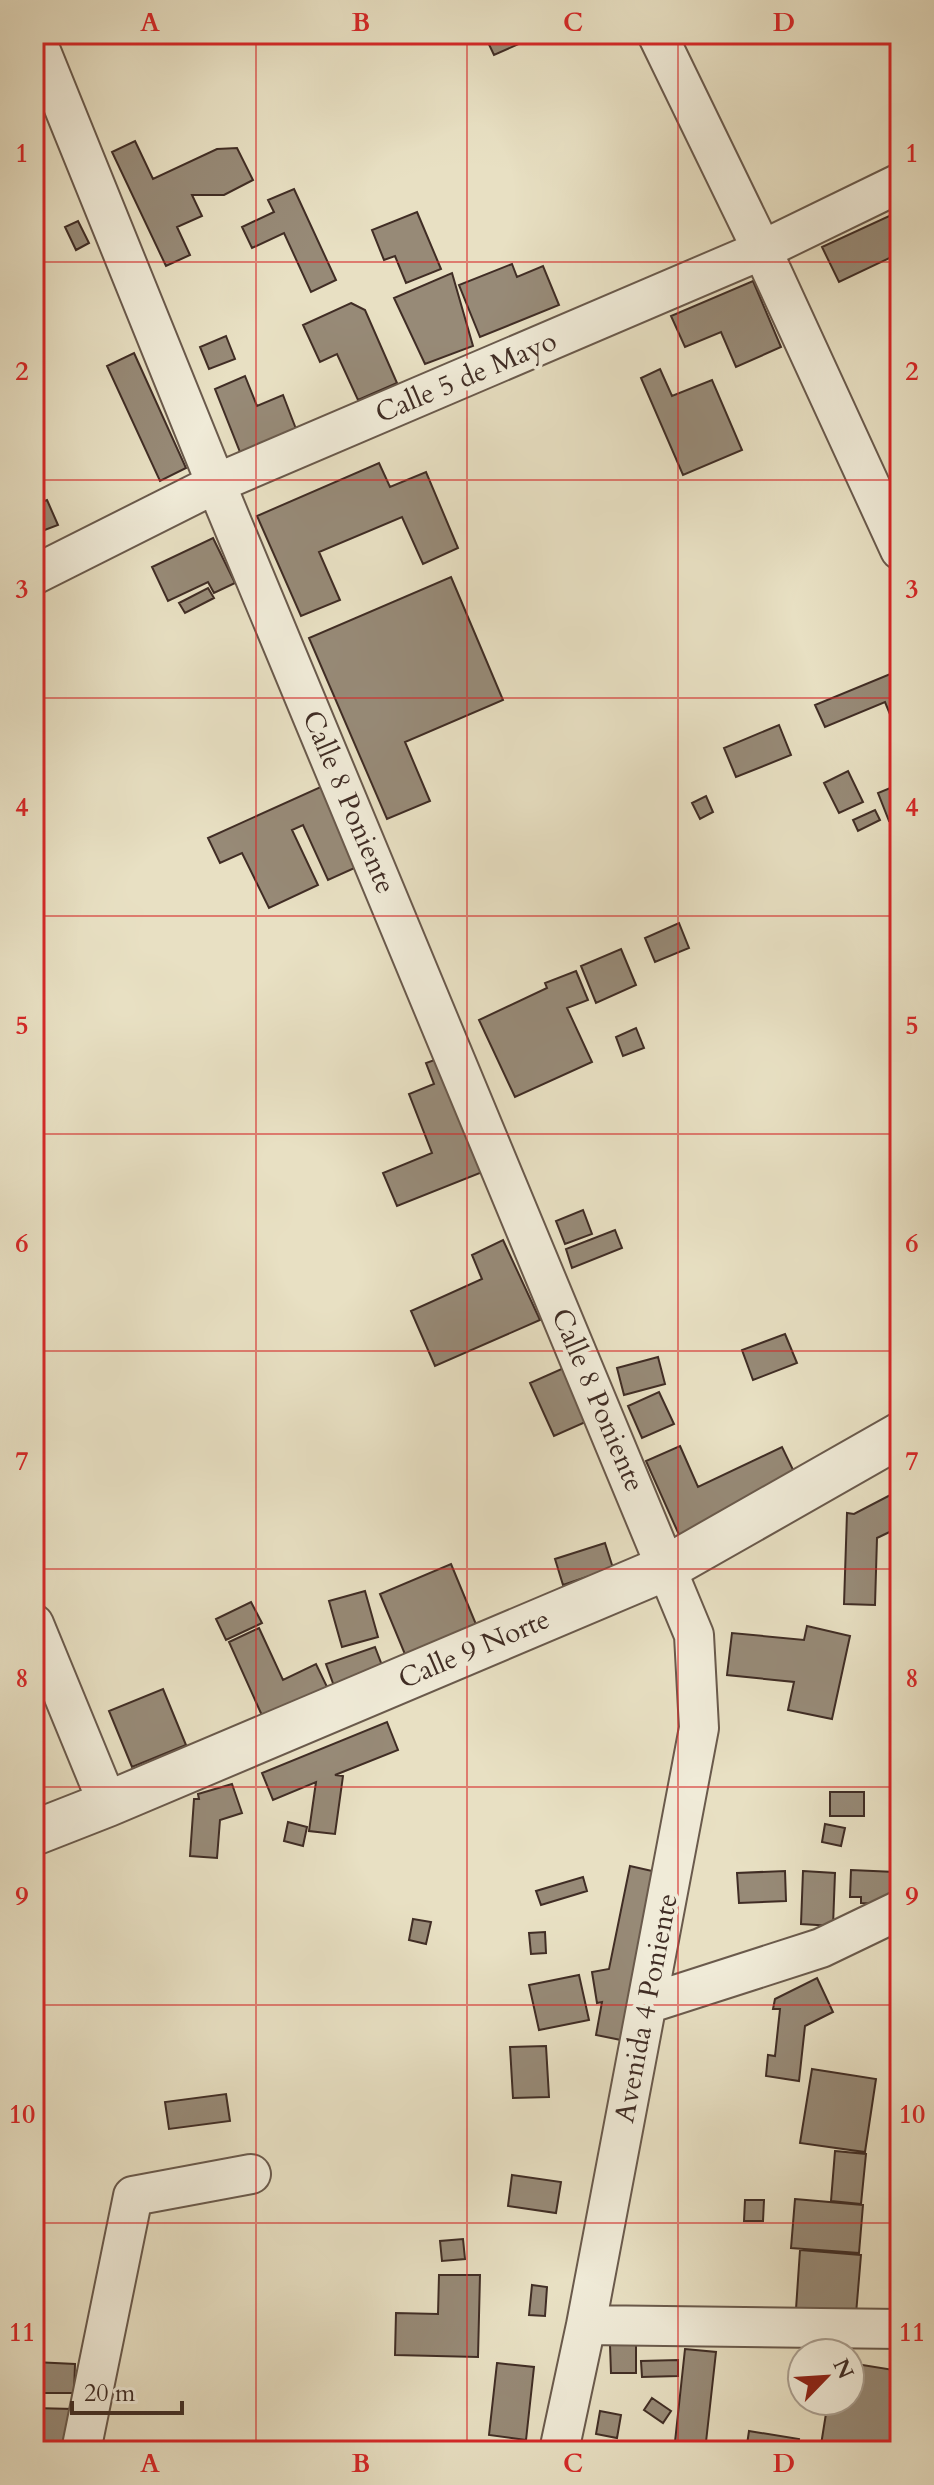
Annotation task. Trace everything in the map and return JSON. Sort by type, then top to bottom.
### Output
[{"type":"street","name":"Calle 8 Poniente","points":[[34,34],[217,483],[668,1567]]},
{"type":"street","points":[[657,34],[762,250],[900,550]]},
{"type":"street","name":"Calle 5 de Mayo","points":[[34,575],[217,483],[762,250],[900,183]]},
{"type":"street","name":"Calle 9 Norte","points":[[34,1833],[668,1567],[900,1435]]},
{"type":"street","name":"Avenida 4 Poniente","points":[[559,2451],[586,2325],[699,1728],[694,1635],[668,1567]]},
{"type":"street","points":[[34,1624],[108,1804]]},
{"type":"street","points":[[647,2004],[821,1948],[900,1910]]},
{"type":"street","points":[[81,2451],[133,2196],[251,2174]]},
{"type":"street","points":[[586,2325],[900,2329]]},
{"type":"building","points":[[484,34],[539,34],[539,35],[494,55]]},
{"type":"building","points":[[135,141],[153,179],[217,149],[237,148],[253,180],[224,195],[192,195],[202,216],[177,227],[190,255],[166,266],[112,152]]},
{"type":"building","points":[[294,189],[336,280],[311,292],[284,233],[252,248],[242,227],[274,212],[268,200]]},
{"type":"building","points":[[900,211],[900,253],[839,282],[822,247]]},
{"type":"building","points":[[417,212],[441,269],[406,283],[395,256],[384,260],[372,230]]},
{"type":"building","points":[[78,221],[89,243],[76,250],[65,227]]},
{"type":"building","points":[[512,264],[517,277],[543,266],[559,305],[480,337],[459,285]]},
{"type":"building","points":[[452,273],[473,346],[425,364],[394,298]]},
{"type":"building","points":[[753,281],[781,347],[736,367],[721,332],[685,347],[671,316]]},
{"type":"building","points":[[351,303],[365,310],[397,383],[358,400],[337,354],[320,362],[303,325]]},
{"type":"building","points":[[226,336],[235,359],[209,369],[200,347]]},
{"type":"building","points":[[134,353],[186,468],[160,481],[107,366]]},
{"type":"building","points":[[660,369],[672,396],[712,380],[742,450],[683,475],[641,378]]},
{"type":"building","points":[[245,376],[257,406],[283,395],[296,429],[242,457],[215,389]]},
{"type":"building","points":[[379,463],[390,487],[426,472],[458,548],[423,564],[402,517],[319,552],[340,600],[301,616],[257,516]]},
{"type":"building","points":[[47,500],[58,525],[34,534],[34,505]]},
{"type":"building","points":[[213,538],[235,583],[214,593],[208,582],[168,601],[152,567]]},
{"type":"building","points":[[451,577],[503,700],[405,742],[430,801],[387,819],[309,638]]},
{"type":"building","points":[[208,588],[214,598],[185,613],[179,603]]},
{"type":"building","points":[[900,670],[900,721],[894,724],[885,702],[825,727],[815,705]]},
{"type":"building","points":[[779,725],[791,755],[736,777],[724,748]]},
{"type":"building","points":[[848,771],[863,802],[839,813],[824,783]]},
{"type":"building","points":[[900,784],[900,816],[889,821],[878,793]]},
{"type":"building","points":[[325,785],[359,866],[328,880],[303,825],[292,830],[318,885],[269,908],[242,853],[220,863],[208,838]]},
{"type":"building","points":[[706,796],[713,812],[700,819],[692,803]]},
{"type":"building","points":[[875,810],[880,820],[858,831],[853,820]]},
{"type":"building","points":[[679,923],[689,948],[655,962],[645,938]]},
{"type":"building","points":[[621,949],[636,985],[596,1003],[581,966]]},
{"type":"building","points":[[576,971],[588,1000],[567,1008],[592,1062],[515,1097],[479,1020],[547,988],[545,983]]},
{"type":"building","points":[[636,1028],[644,1048],[623,1056],[616,1037]]},
{"type":"building","points":[[440,1058],[485,1171],[397,1206],[383,1173],[432,1153],[409,1094],[434,1084],[426,1063]]},
{"type":"building","points":[[583,1210],[592,1234],[565,1244],[556,1221]]},
{"type":"building","points":[[615,1230],[622,1248],[572,1268],[566,1249]]},
{"type":"building","points":[[503,1240],[540,1320],[435,1366],[411,1311],[482,1279],[472,1255]]},
{"type":"building","points":[[785,1334],[797,1363],[753,1380],[742,1350]]},
{"type":"building","points":[[658,1357],[665,1384],[624,1395],[617,1368]]},
{"type":"building","points":[[566,1367],[590,1420],[554,1436],[530,1383]]},
{"type":"building","points":[[659,1392],[674,1424],[642,1438],[628,1406]]},
{"type":"building","points":[[680,1446],[698,1487],[782,1447],[797,1478],[680,1537],[646,1461]]},
{"type":"building","points":[[900,1490],[900,1527],[877,1538],[875,1605],[844,1604],[847,1513],[854,1514]]},
{"type":"building","points":[[605,1543],[613,1568],[563,1585],[555,1559]]},
{"type":"building","points":[[451,1564],[480,1634],[409,1664],[380,1594]]},
{"type":"building","points":[[365,1591],[378,1637],[342,1647],[329,1601]]},
{"type":"building","points":[[251,1602],[262,1623],[226,1640],[216,1619]]},
{"type":"building","points":[[807,1626],[850,1636],[832,1719],[788,1710],[794,1682],[727,1675],[732,1633],[804,1640]]},
{"type":"building","points":[[259,1628],[283,1680],[316,1664],[329,1691],[264,1720],[229,1642]]},
{"type":"building","points":[[375,1647],[383,1668],[334,1686],[326,1664]]},
{"type":"building","points":[[163,1689],[186,1745],[132,1767],[109,1711]]},
{"type":"building","points":[[387,1722],[398,1750],[335,1775],[343,1776],[335,1834],[309,1831],[316,1782],[273,1800],[262,1773]]},
{"type":"building","points":[[232,1784],[242,1813],[220,1820],[217,1858],[190,1856],[194,1799],[199,1799],[198,1794]]},
{"type":"building","points":[[830,1792],[864,1792],[864,1816],[830,1816]]},
{"type":"building","points":[[288,1822],[307,1827],[303,1846],[284,1841]]},
{"type":"building","points":[[825,1824],[845,1828],[841,1846],[822,1842]]},
{"type":"building","points":[[630,1866],[661,1873],[626,2041],[596,2035],[602,2002],[597,2003],[592,1972],[609,1969]]},
{"type":"building","points":[[851,1870],[895,1872],[894,1904],[861,1903],[861,1897],[850,1897]]},
{"type":"building","points":[[785,1871],[786,1901],[739,1903],[737,1873]]},
{"type":"building","points":[[803,1871],[835,1873],[833,1926],[801,1924]]},
{"type":"building","points":[[583,1877],[587,1891],[541,1905],[536,1891]]},
{"type":"building","points":[[413,1919],[431,1922],[426,1944],[409,1940]]},
{"type":"building","points":[[545,1932],[546,1953],[531,1954],[529,1933]]},
{"type":"building","points":[[579,1975],[589,2020],[539,2030],[529,1985]]},
{"type":"building","points":[[817,1978],[833,2012],[805,2026],[799,2081],[766,2076],[768,2055],[775,2056],[780,2009],[773,2009],[775,1999]]},
{"type":"building","points":[[546,2046],[549,2097],[513,2098],[510,2047]]},
{"type":"building","points":[[812,2069],[876,2079],[865,2152],[800,2143]]},
{"type":"building","points":[[226,2094],[230,2121],[169,2129],[165,2102]]},
{"type":"building","points":[[835,2151],[866,2154],[861,2204],[831,2201]]},
{"type":"building","points":[[900,2165],[900,2202],[892,2200]]},
{"type":"building","points":[[512,2175],[561,2182],[556,2213],[508,2206]]},
{"type":"building","points":[[795,2199],[863,2205],[859,2253],[791,2248]]},
{"type":"building","points":[[745,2200],[764,2200],[763,2221],[744,2221]]},
{"type":"building","points":[[463,2239],[465,2259],[442,2261],[440,2241]]},
{"type":"building","points":[[800,2250],[861,2255],[856,2314],[796,2309]]},
{"type":"building","points":[[439,2275],[480,2275],[478,2357],[395,2355],[396,2313],[438,2314]]},
{"type":"building","points":[[532,2285],[547,2287],[545,2316],[529,2315]]},
{"type":"building","points":[[610,2345],[636,2345],[636,2373],[611,2373]]},
{"type":"building","points":[[685,2349],[716,2352],[705,2451],[674,2451]]},
{"type":"building","points":[[678,2360],[678,2376],[642,2377],[641,2361]]},
{"type":"building","points":[[34,2362],[75,2364],[74,2393],[34,2393]]},
{"type":"building","points":[[497,2363],[534,2367],[526,2440],[489,2435]]},
{"type":"building","points":[[866,2366],[900,2371],[900,2403],[891,2451],[820,2451],[825,2417],[866,2417]]},
{"type":"building","points":[[652,2398],[671,2411],[663,2423],[644,2410]]},
{"type":"building","points":[[34,2408],[73,2409],[72,2451],[34,2451]]},
{"type":"building","points":[[600,2411],[621,2415],[617,2438],[596,2434]]},
{"type":"building","points":[[749,2431],[799,2439],[797,2451],[746,2451]]}]
